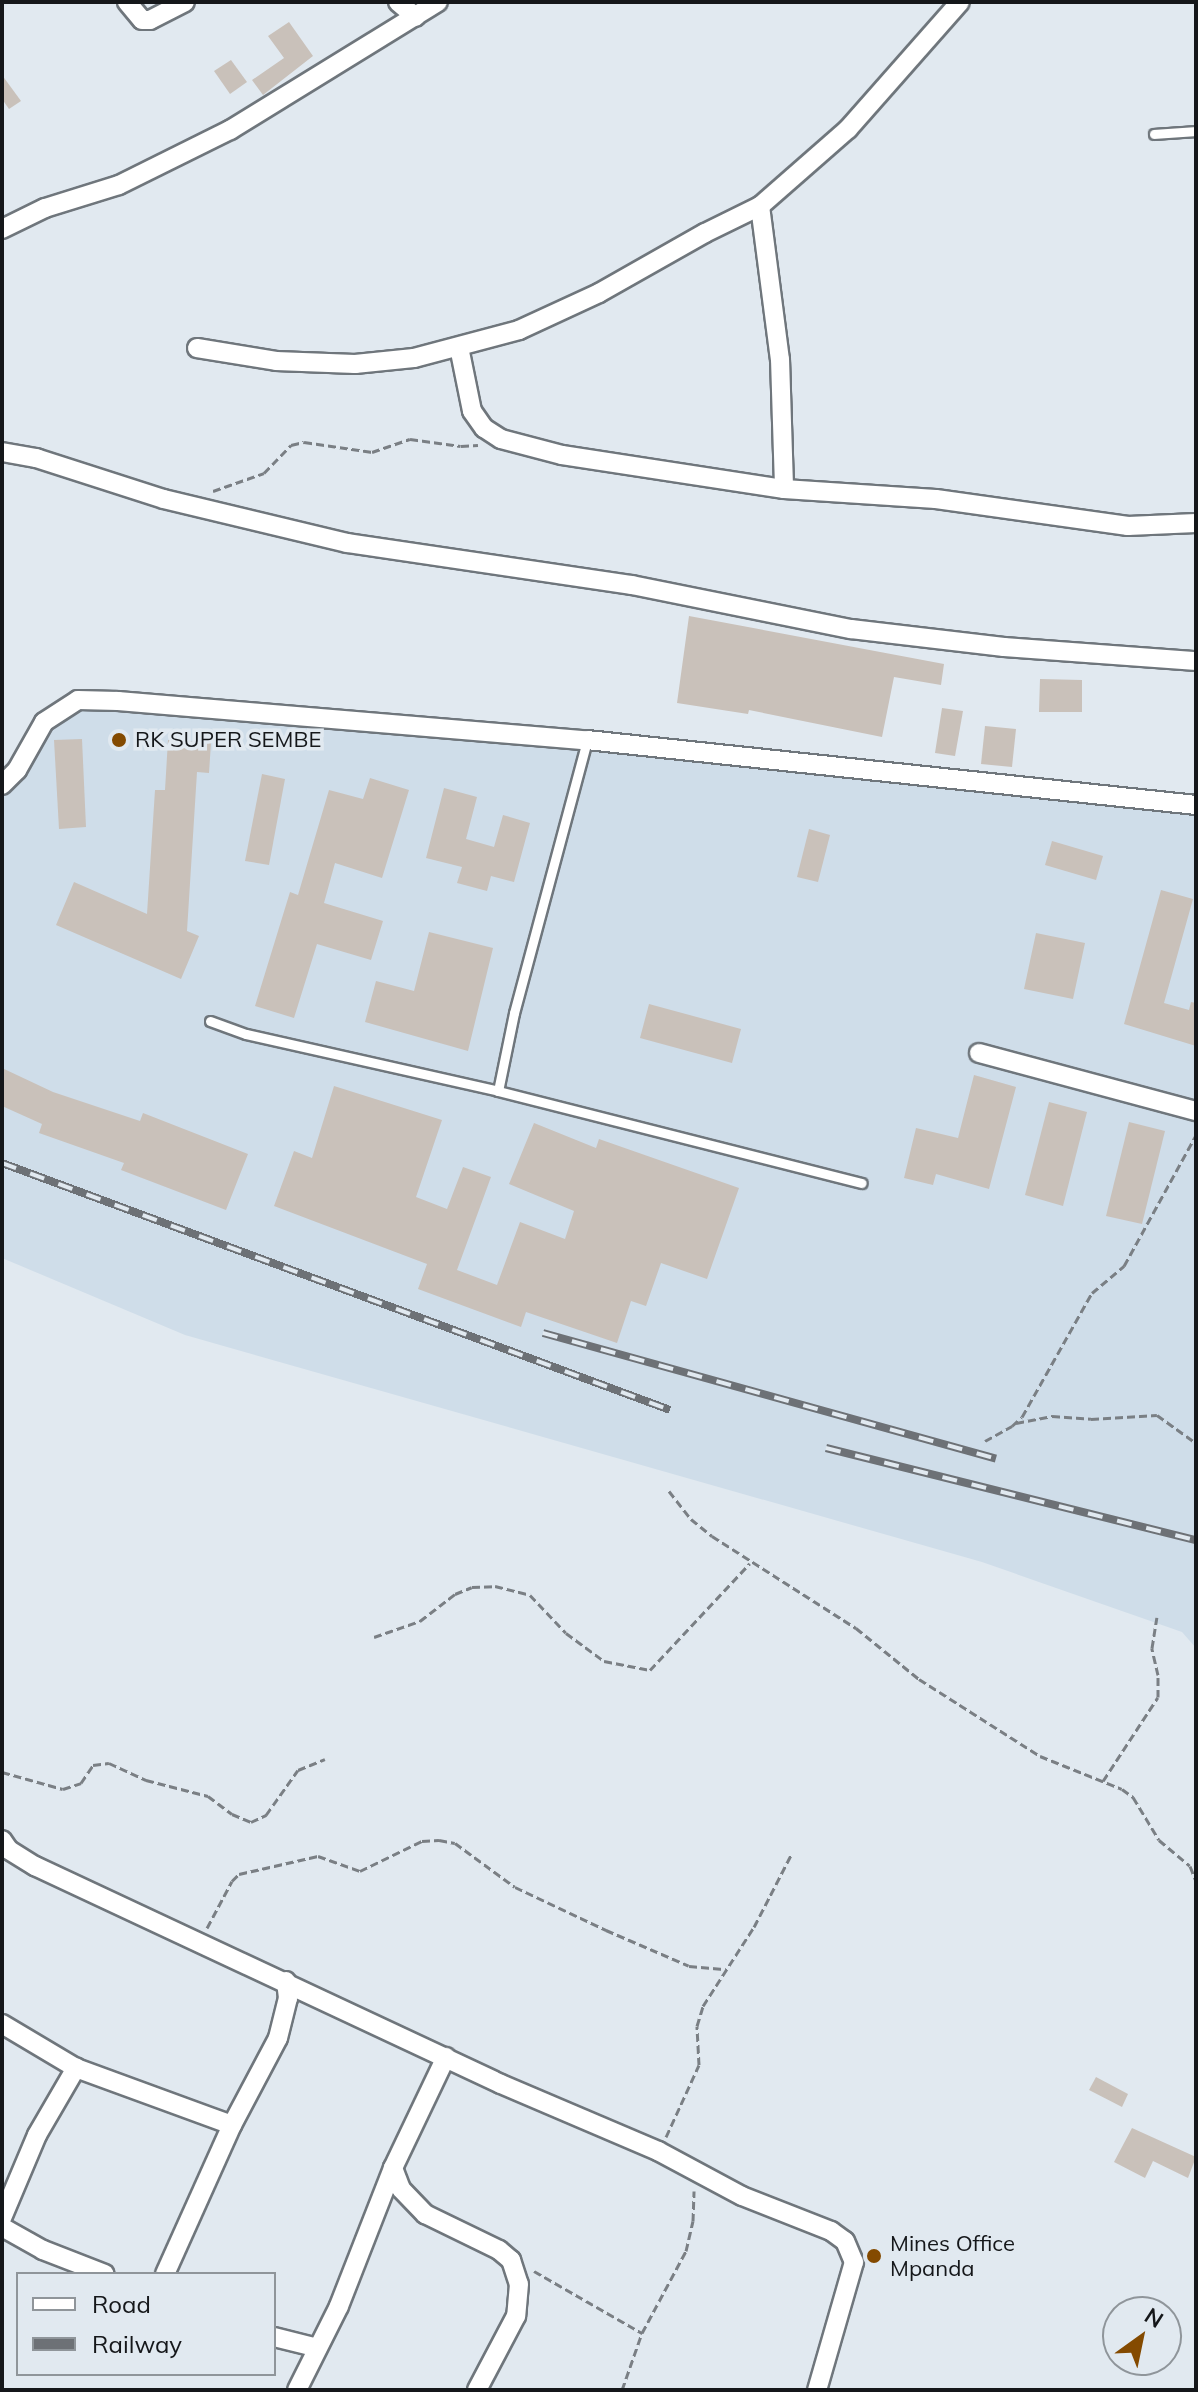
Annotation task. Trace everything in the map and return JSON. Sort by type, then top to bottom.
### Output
[{"type":"street","points":[[127,2],[142,20],[150,20],[185,2]]},
{"type":"street","points":[[398,2],[416,17]]},
{"type":"street","points":[[2,229],[45,208],[119,185],[230,130],[438,2]]},
{"type":"street","points":[[197,348],[276,361],[355,364],[414,358],[519,330],[544,319],[760,206],[848,129],[960,2]]},
{"type":"street","points":[[760,206],[780,359],[784,489]]},
{"type":"street","points":[[459,347],[472,411],[484,428],[501,439],[562,455],[784,489],[936,499],[1128,526],[1196,523]]},
{"type":"street","points":[[2,452],[36,458],[164,499],[336,541],[618,583],[851,629],[1004,647],[1196,661]]},
{"type":"street","points":[[2,785],[17,770],[44,722],[78,700],[587,740],[1196,805]]},
{"type":"street","points":[[979,1053],[1196,1111]]},
{"type":"street","points":[[2,1840],[9,1850],[35,1866],[446,2057],[658,2151],[742,2196],[831,2231],[852,2249],[851,2275],[817,2390]]},
{"type":"street","points":[[166,2272],[232,2125],[278,2038],[288,1998],[286,1981]]},
{"type":"street","points":[[2,2024],[76,2068],[232,2125]]},
{"type":"street","points":[[297,2390],[339,2306],[393,2168],[446,2057]]},
{"type":"street","points":[[2,2218],[37,2135],[76,2068]]},
{"type":"street","points":[[393,2168],[401,2189],[425,2214],[499,2250],[511,2260],[519,2284],[516,2316],[477,2390]]},
{"type":"street","points":[[2,2227],[43,2250],[100,2272]]},
{"type":"street","points":[[276,2338],[318,2348]]},
{"type":"lane","points":[[1154,134],[1196,131]]},
{"type":"lane","points":[[498,1091],[514,1013],[587,740]]},
{"type":"lane","points":[[210,1021],[246,1034],[498,1091],[862,1183]]},
{"type":"path","points":[[211,491],[246,482],[264,473],[291,445],[304,442],[372,452],[410,439],[461,446],[501,439]]},
{"type":"path","points":[[1016,1423],[1092,1293],[1124,1266],[1196,1135]]},
{"type":"path","points":[[985,1441],[1016,1423],[1052,1416],[1091,1419],[1157,1415],[1196,1443]]},
{"type":"path","points":[[669,1491],[691,1519],[750,1563],[856,1628],[919,1679],[1040,1756],[1066,1769],[1103,1781],[1133,1797],[1159,1840],[1190,1866],[1196,1881]]},
{"type":"path","points":[[374,1637],[404,1630],[455,1594],[472,1587],[495,1586],[530,1595],[566,1633],[604,1661],[650,1670],[750,1563]]},
{"type":"path","points":[[1103,1781],[1158,1697],[1158,1675],[1152,1648],[1157,1617]]},
{"type":"path","points":[[2,1772],[63,1789],[81,1783],[93,1765],[109,1763],[146,1780],[208,1796],[232,1814],[251,1822],[266,1815],[298,1770],[325,1759]]},
{"type":"path","points":[[200,1942],[232,1881],[239,1874],[318,1856],[360,1871],[422,1841],[439,1840],[455,1843],[515,1887],[606,1930],[689,1966],[726,1969]]},
{"type":"path","points":[[658,2151],[699,2065],[699,2016],[754,1927],[791,1855]]},
{"type":"path","points":[[622,2390],[642,2333],[686,2251],[693,2221],[695,2172]]},
{"type":"path","points":[[511,2260],[642,2333]]},
{"type":"shaded area","points":[[78,700],[1196,805],[1196,1648],[1182,1632],[982,1562],[185,1335],[2,1258],[2,785],[44,722]]},
{"type":"building","points":[[289,22],[313,56],[263,95],[252,80],[284,58],[268,36]]},
{"type":"building","points":[[231,60],[247,82],[230,94],[214,71]]},
{"type":"building","points":[[2,75],[21,101],[9,109],[2,99]]},
{"type":"building","points":[[689,616],[944,664],[941,685],[894,677],[882,737],[749,710],[748,714],[677,703]]},
{"type":"building","points":[[1040,679],[1082,680],[1082,712],[1039,712]]},
{"type":"building","points":[[942,708],[963,711],[955,756],[935,753]]},
{"type":"building","points":[[985,726],[1016,729],[1012,767],[981,764]]},
{"type":"building","points":[[82,739],[86,827],[59,829],[54,740]]},
{"type":"building","points":[[168,740],[211,743],[209,773],[197,772],[187,931],[199,936],[181,979],[56,925],[74,882],[147,914],[155,790],[165,790]]},
{"type":"building","points":[[262,774],[285,779],[269,865],[245,861]]},
{"type":"building","points":[[370,778],[409,790],[382,878],[335,863],[324,903],[383,921],[371,960],[317,944],[294,1018],[255,1006],[290,892],[298,895],[329,790],[363,799]]},
{"type":"building","points":[[444,788],[477,797],[466,839],[494,847],[503,815],[530,823],[514,882],[491,876],[487,891],[457,883],[462,867],[426,858]]},
{"type":"building","points":[[809,829],[830,835],[818,882],[797,877]]},
{"type":"building","points":[[1052,841],[1103,856],[1096,880],[1045,865]]},
{"type":"building","points":[[1161,890],[1193,899],[1164,1003],[1189,1010],[1191,1002],[1196,1003],[1196,1046],[1124,1024]]},
{"type":"building","points":[[429,932],[493,948],[468,1051],[365,1022],[376,981],[414,991]]},
{"type":"building","points":[[1036,933],[1085,943],[1073,999],[1024,989]]},
{"type":"building","points":[[649,1004],[741,1029],[732,1063],[640,1038]]},
{"type":"building","points":[[2,1068],[53,1092],[140,1121],[143,1113],[248,1154],[226,1210],[121,1170],[124,1163],[39,1133],[42,1124],[2,1106]]},
{"type":"building","points":[[974,1075],[1016,1087],[989,1189],[936,1174],[933,1185],[904,1178],[916,1128],[958,1138]]},
{"type":"building","points":[[334,1086],[442,1120],[416,1197],[447,1209],[463,1167],[491,1177],[457,1270],[497,1285],[520,1222],[565,1239],[574,1211],[509,1184],[534,1123],[596,1148],[599,1139],[739,1188],[707,1279],[661,1263],[646,1306],[631,1301],[617,1343],[526,1312],[521,1327],[418,1289],[427,1264],[274,1206],[294,1151],[312,1158]]},
{"type":"building","points":[[1049,1102],[1087,1112],[1063,1206],[1025,1195]]},
{"type":"building","points":[[1129,1122],[1165,1131],[1142,1224],[1106,1216]]},
{"type":"building","points":[[1096,2077],[1128,2094],[1122,2107],[1089,2090]]},
{"type":"building","points":[[1132,2128],[1196,2157],[1188,2178],[1153,2161],[1145,2178],[1114,2162]]},
{"type":"railway","points":[[2,1163],[670,1410]]},
{"type":"railway","points":[[543,1333],[996,1459]]},
{"type":"railway","points":[[826,1448],[1196,1540]]},
{"type":"place","name":"RK SUPER SEMBE","points":[[119,740]]},
{"type":"place","name":"Mines Office Mpanda","points":[[874,2256]]}]
